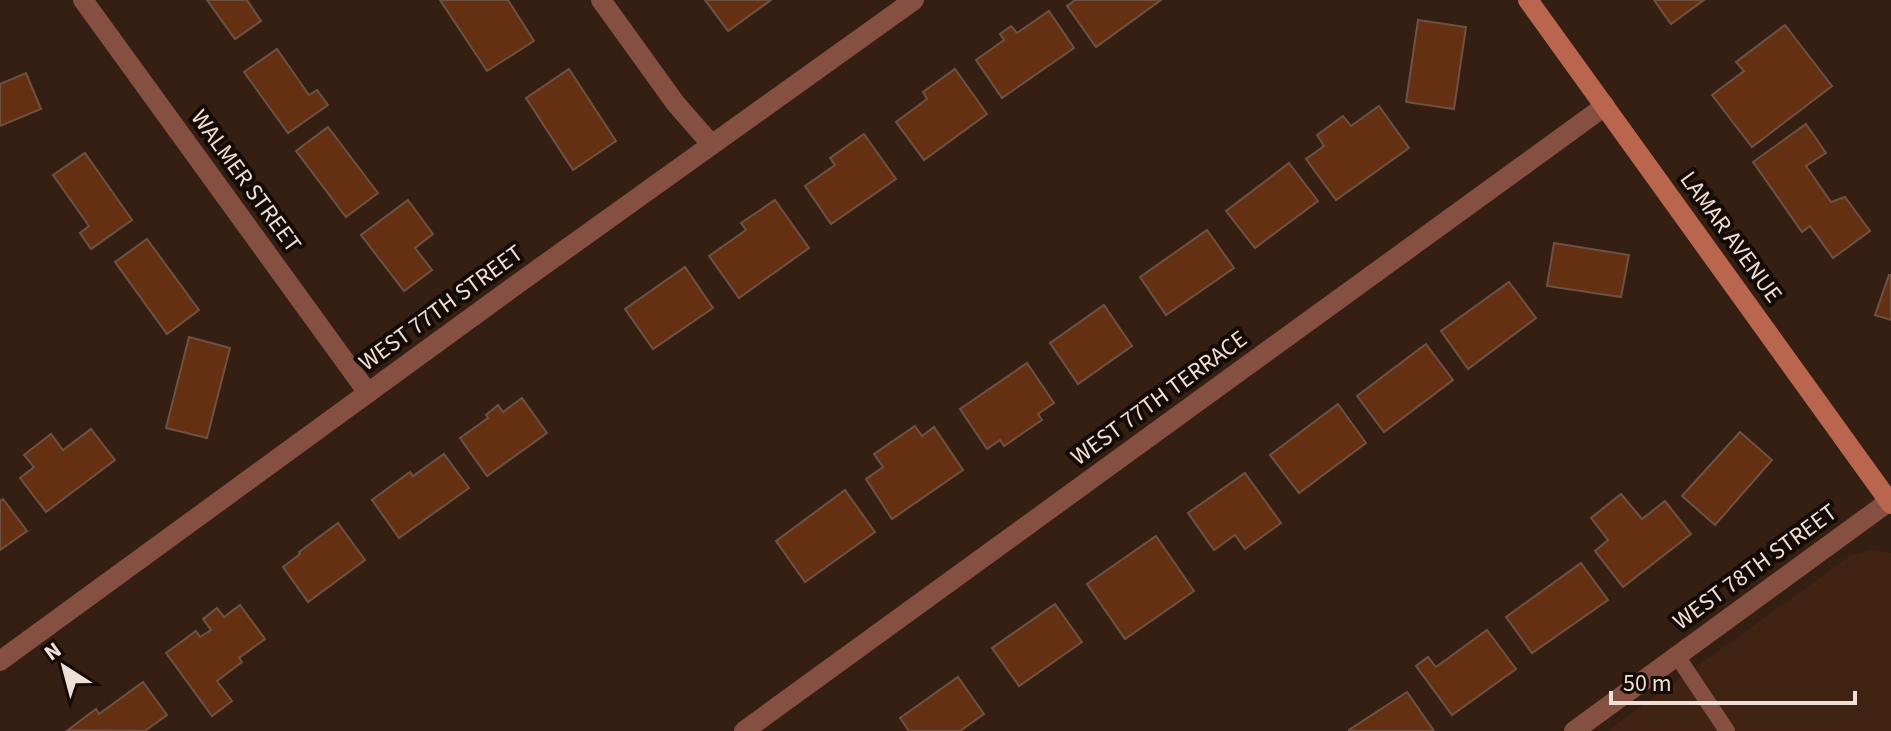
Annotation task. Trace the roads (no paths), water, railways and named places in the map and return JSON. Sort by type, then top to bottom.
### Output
[{"type":"street","name":"WALMER STREET","points":[[83,0],[368,393]]},
{"type":"street","points":[[601,0],[676,104],[711,144]]},
{"type":"street","name":"WEST 77TH STREET","points":[[0,661],[914,0]]},
{"type":"street","name":"LAMAR AVENUE","points":[[1528,0],[1890,502]]},
{"type":"street","name":"WEST 77TH TERRACE","points":[[744,731],[1605,106]]},
{"type":"street","name":"WEST 78TH STREET","points":[[1574,731],[1890,502]]},
{"type":"lane","points":[[1677,656],[1727,731]]}]
